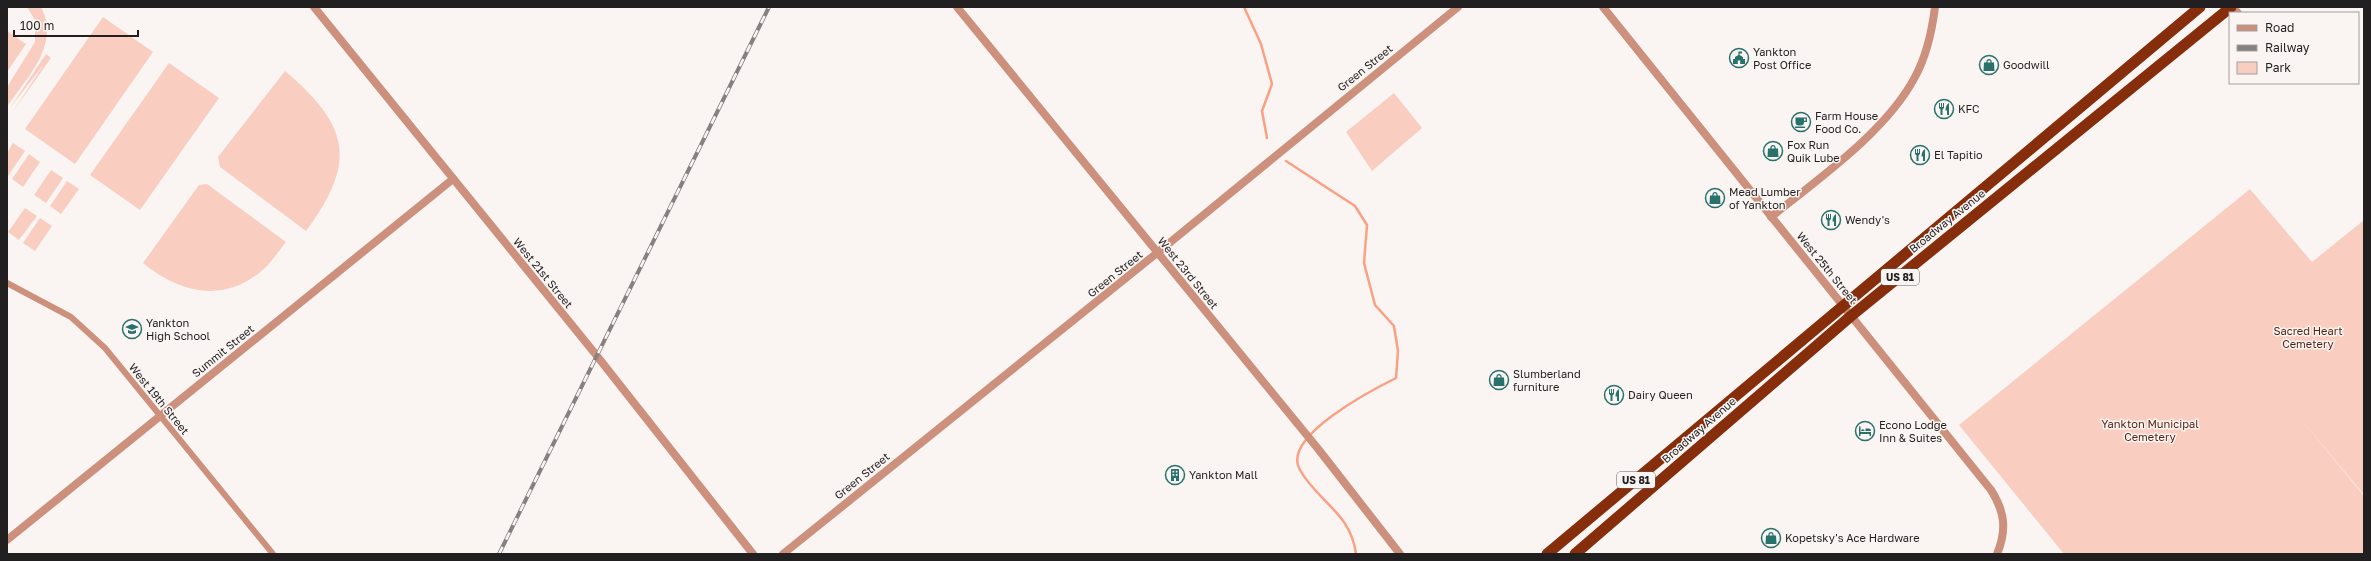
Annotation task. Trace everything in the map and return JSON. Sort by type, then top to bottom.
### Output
[{"type":"highway","name":"Broadway Avenue","points":[[1547,554],[2200,7]]},
{"type":"highway","name":"Broadway Avenue","points":[[1575,554],[1851,316],[2231,7]]},
{"type":"street","name":"West 21st Street","points":[[314,7],[754,554]]},
{"type":"street","name":"West 23rd Street","points":[[957,7],[1319,450],[1400,554]]},
{"type":"street","name":"Green Street","points":[[783,554],[1157,253],[1458,7]]},
{"type":"street","name":"West 25th Street","points":[[1603,7],[1997,500],[2004,528],[2002,542],[1997,554]]},
{"type":"street","points":[[1771,217],[1857,145],[1899,101],[1916,77],[1923,60],[1929,43],[1936,7]]},
{"type":"street","name":"Summit Street","points":[[7,540],[453,179]]},
{"type":"street","name":"West 19th Street","points":[[7,283],[71,317],[105,348],[273,554]]},
{"type":"green space","points":[[27,7],[41,7],[46,21],[47,34],[39,60],[7,107],[7,87],[35,42],[35,20]]},
{"type":"green space","points":[[103,17],[153,52],[75,164],[25,129]]},
{"type":"green space","points":[[7,31],[26,44],[7,72]]},
{"type":"green space","points":[[46,54],[51,58],[12,113],[44,64],[10,108]]},
{"type":"green space","points":[[169,63],[219,98],[140,210],[90,175]]},
{"type":"green space","points":[[285,71],[307,91],[323,110],[334,128],[339,146],[339,165],[333,185],[322,207],[306,231],[220,167],[218,157]]},
{"type":"green space","points":[[1394,93],[1422,128],[1372,171],[1346,132]]},
{"type":"green space","points":[[13,143],[25,151],[8,176],[7,153]]},
{"type":"green space","points":[[29,154],[40,162],[23,187],[12,179]]},
{"type":"green space","points":[[51,170],[63,178],[46,203],[34,195]]},
{"type":"green space","points":[[67,181],[79,189],[61,214],[50,206]]},
{"type":"green space","points":[[207,184],[286,242],[267,266],[252,278],[237,286],[221,290],[205,291],[189,288],[173,282],[158,274],[143,263],[199,185]]},
{"type":"green space","name":"Yankton Municipal Cemetery","points":[[2250,189],[2312,262],[2364,220],[2364,495],[2301,419],[2364,496],[2364,554],[2064,554],[1959,425]]},
{"type":"green space","points":[[25,208],[37,216],[19,240],[8,232]]},
{"type":"green space","points":[[40,218],[52,226],[35,251],[23,243]]},
{"type":"waterway","points":[[1244,7],[1261,44],[1272,84],[1262,111],[1267,138]]},
{"type":"waterway","points":[[1286,161],[1355,206],[1367,225],[1364,263],[1375,305],[1394,326],[1398,351],[1396,378],[1369,392],[1332,416],[1316,429],[1303,443],[1297,457],[1300,470],[1307,481],[1341,518],[1348,528],[1353,540],[1356,554]]},
{"type":"railway","points":[[499,554],[769,7]]},
{"type":"place","name":"Yankton Post Office","points":[[1739,58]]},
{"type":"place","name":"Goodwill","points":[[1989,65]]},
{"type":"place","name":"KFC","points":[[1944,109]]},
{"type":"place","name":"Farm House Food Co.","points":[[1801,122]]},
{"type":"place","name":"Fox Run Quik Lube","points":[[1773,151]]},
{"type":"place","name":"El Tapitio","points":[[1920,155]]},
{"type":"place","name":"Mead Lumber of Yankton","points":[[1715,198]]},
{"type":"place","name":"Wendy's","points":[[1831,220]]},
{"type":"place","name":"Yankton High School","points":[[132,329]]},
{"type":"place","name":"Slumberland furniture","points":[[1499,380]]},
{"type":"place","name":"Dairy Queen","points":[[1614,395]]},
{"type":"place","name":"Econo Lodge Inn & Suites","points":[[1865,431]]},
{"type":"place","name":"Yankton Mall","points":[[1175,475]]},
{"type":"place","name":"Kopetsky's Ace Hardware","points":[[1771,538]]},
{"type":"park label","name":"Sacred Heart Cemetery","points":[[2308,337]]}]
